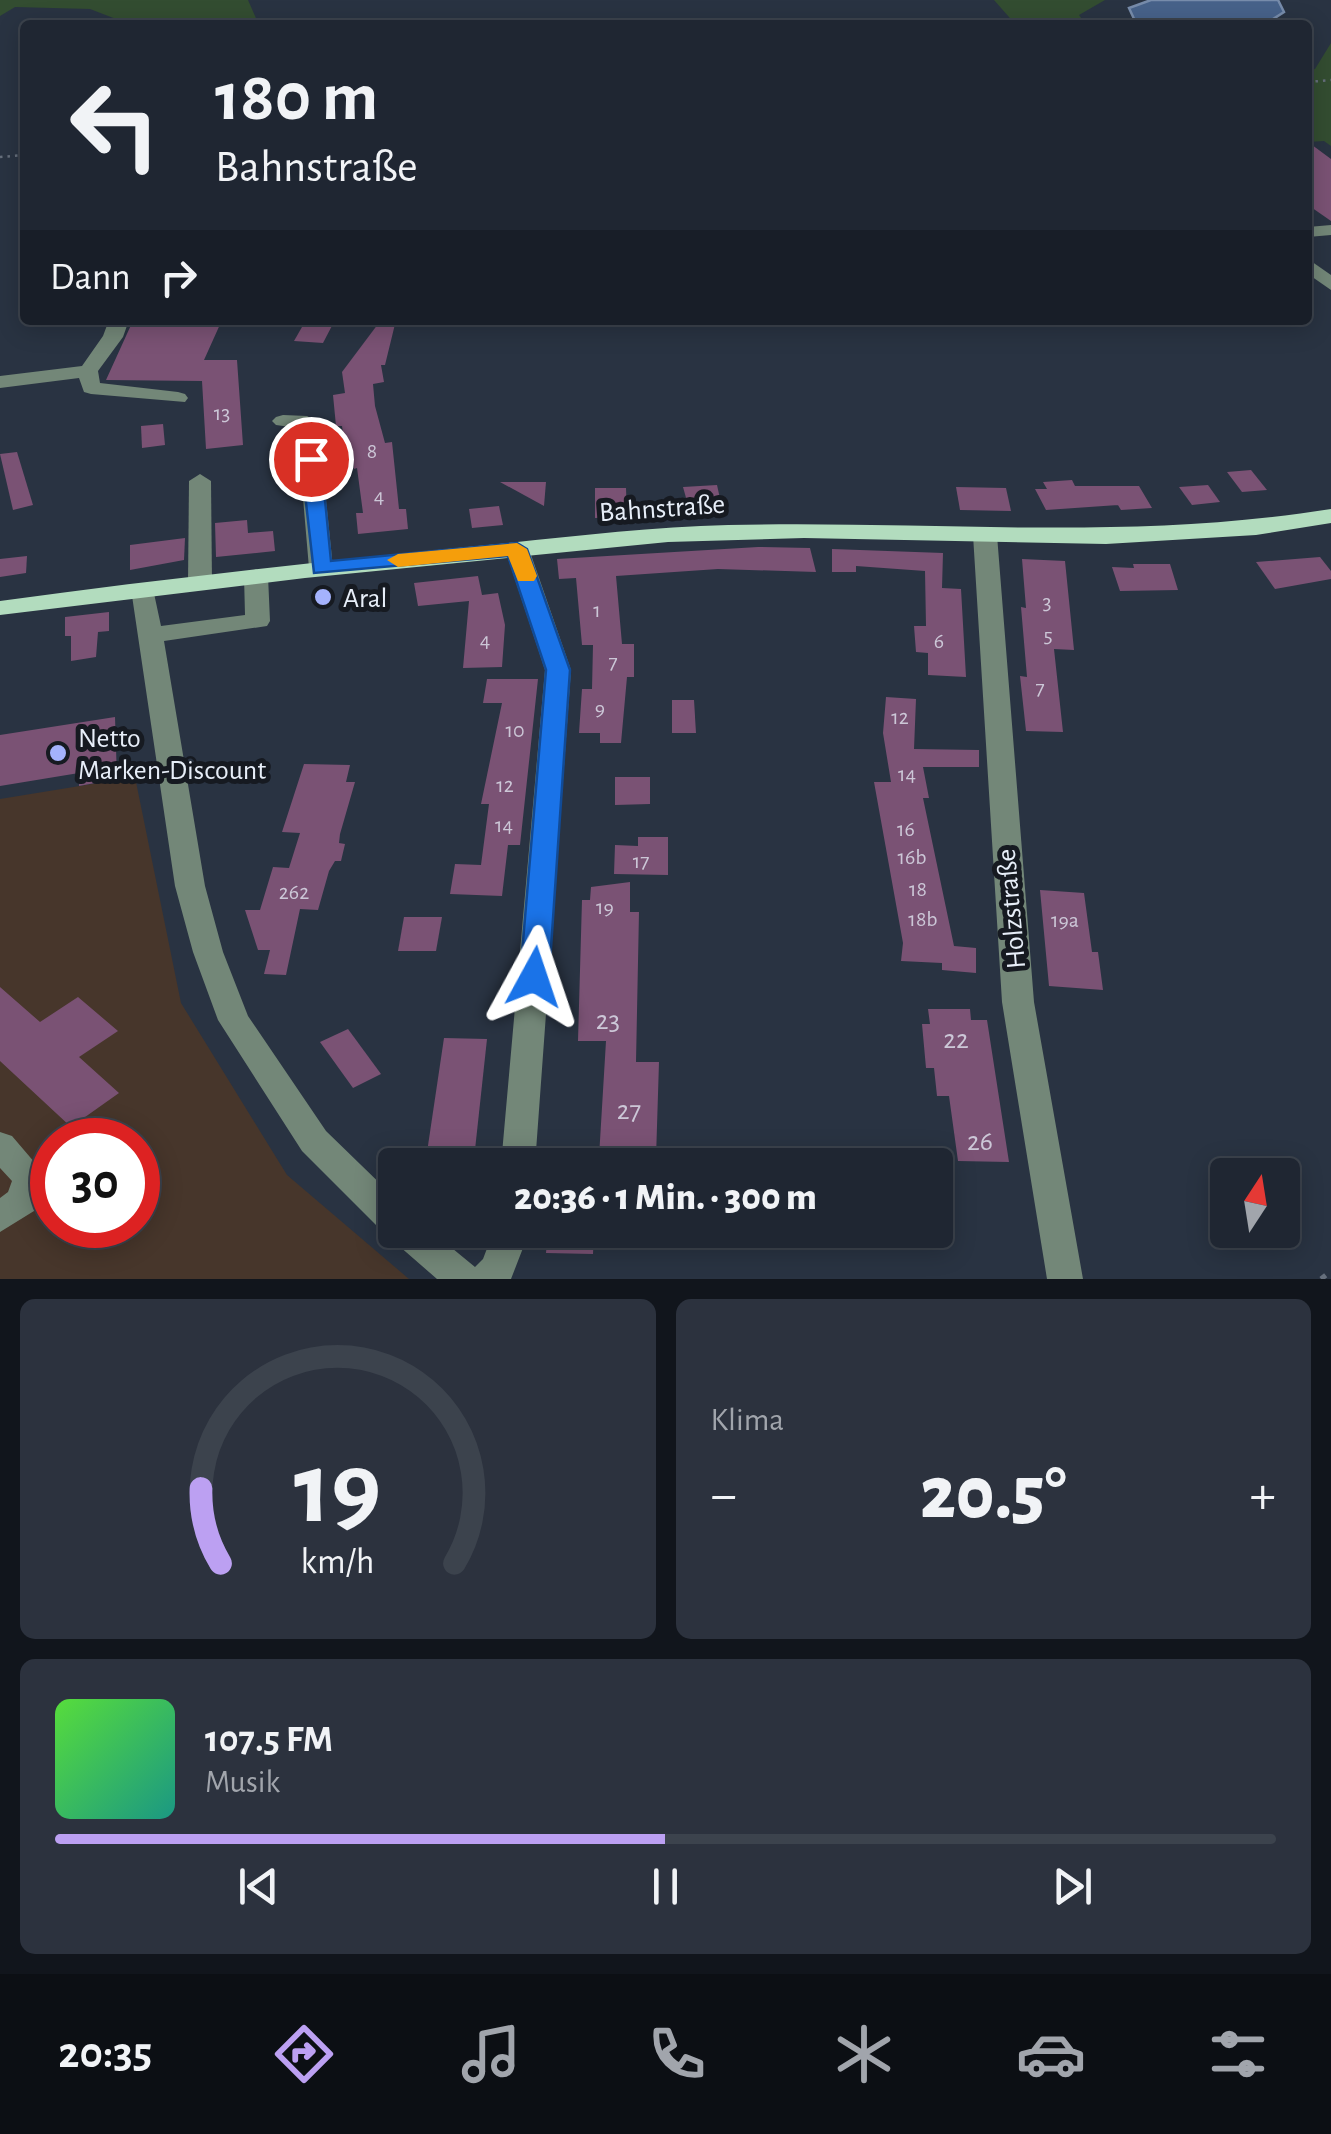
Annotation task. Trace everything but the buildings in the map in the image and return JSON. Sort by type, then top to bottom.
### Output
[{"type":"main road","name":"Bahnstraße","points":[[0,608],[321,568],[727,532],[1160,538],[1246,530],[1331,516]]},
{"type":"street","points":[[1312,267],[1331,284]]},
{"type":"street","points":[[118,325],[114,337],[88,371],[90,388],[178,398]]},
{"type":"street","points":[[0,382],[88,371]]},
{"type":"street","points":[[283,421],[307,422],[321,568]]},
{"type":"street","points":[[200,482],[200,582]]},
{"type":"street","name":"Holzstraße","points":[[985,535],[1018,1002],[1065,1279]]},
{"type":"street","points":[[517,549],[558,670],[519,1148]]},
{"type":"street","points":[[149,635],[258,620],[256,576]]},
{"type":"street","points":[[142,590],[190,886],[208,952],[234,1020],[314,1142],[378,1204]]},
{"type":"street","points":[[0,1146],[30,1177],[22,1201],[0,1217]]},
{"type":"street","points":[[426,1248],[462,1279]]},
{"type":"street","points":[[488,1279],[498,1268],[505,1248]]},
{"type":"path","points":[[1322,1279],[1331,1270]]},
{"type":"shaded area","points":[[135,777],[181,1003],[287,1175],[409,1279],[0,1279],[0,799]]},
{"type":"green space","points":[[0,0],[248,0],[257,20],[119,20],[90,9],[15,7],[0,16]]},
{"type":"green space","points":[[994,0],[1105,0],[1079,15],[1082,20],[1012,20]]},
{"type":"green space","points":[[1331,43],[1331,146],[1324,141],[1312,142],[1315,69]]},
{"type":"water","points":[[1151,0],[1278,0],[1284,12],[1272,20],[1135,20],[1129,8]]},
{"type":"slow traffic","points":[[398,560],[517,549],[526,576]]},
{"type":"place","name":"Aral","points":[[323,597]]},
{"type":"place","name":"Netto Marken-Discount","points":[[58,753]]},
{"type":"route","points":[[311,459],[321,568],[517,549],[558,670],[534,977]]}]
